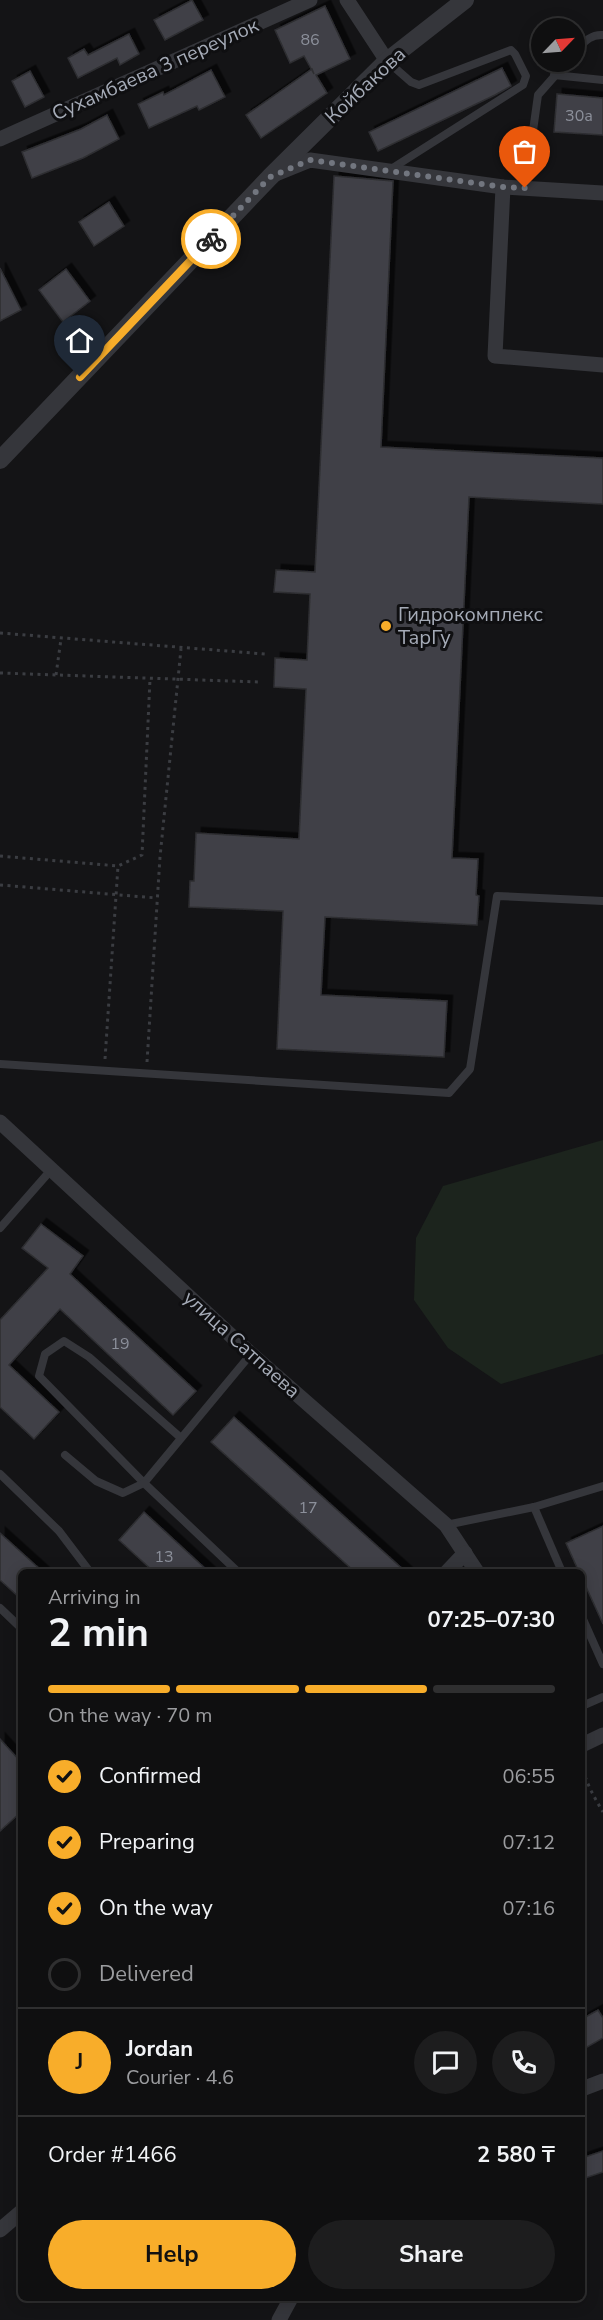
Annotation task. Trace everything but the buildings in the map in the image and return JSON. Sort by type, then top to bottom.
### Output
[{"type":"street","name":"Сухамбаева 3 переулок","points":[[0,139],[310,0]]},
{"type":"street","points":[[347,0],[387,61]]},
{"type":"street","name":"Койбакова","points":[[0,460],[270,177],[387,61],[465,0]]},
{"type":"street","points":[[270,177],[310,160],[503,187],[603,193]]},
{"type":"street","points":[[503,187],[495,356],[603,365]]},
{"type":"street","name":"улица Сатпаева","points":[[0,1122],[251,1354],[446,1525],[475,1569]]},
{"type":"street","points":[[450,1569],[465,1554]]},
{"type":"street","points":[[585,1744],[603,1736]]},
{"type":"street","points":[[585,2088],[603,2080]]},
{"type":"street","points":[[0,2230],[18,2215]]},
{"type":"street","points":[[279,2320],[289,2301]]},
{"type":"lane","points":[[585,41],[595,35],[603,35]]},
{"type":"lane","points":[[387,61],[411,82],[419,85],[511,50],[526,76],[523,85],[388,171]]},
{"type":"lane","points":[[525,188],[538,95],[557,72]]},
{"type":"lane","points":[[554,75],[603,80]]},
{"type":"lane","points":[[0,1064],[449,1093],[470,1069],[497,896],[603,901]]},
{"type":"lane","points":[[0,1228],[51,1170]]},
{"type":"lane","points":[[181,1438],[89,1357],[64,1341],[45,1354],[39,1376],[144,1483],[235,1569]]},
{"type":"lane","points":[[65,1455],[96,1481],[123,1493],[144,1483],[251,1354]]},
{"type":"lane","points":[[0,1474],[59,1531],[88,1569]]},
{"type":"lane","points":[[446,1525],[534,1507],[603,1486]]},
{"type":"lane","points":[[534,1507],[561,1569]]},
{"type":"lane","points":[[0,1608],[18,1625]]},
{"type":"lane","points":[[585,1624],[603,1665]]},
{"type":"lane","points":[[585,1705],[603,1697]]},
{"type":"path","points":[[0,633],[265,654]]},
{"type":"path","points":[[56,675],[61,639]]},
{"type":"path","points":[[136,1061],[147,1062],[157,898],[181,649]]},
{"type":"path","points":[[0,673],[259,682]]},
{"type":"path","points":[[0,856],[118,866],[142,855],[150,679]]},
{"type":"path","points":[[115,1060],[104,1059],[118,866]]},
{"type":"path","points":[[0,885],[157,898]]},
{"type":"path","points":[[585,1775],[603,1812]]},
{"type":"shaded area","points":[[603,1140],[603,1354],[501,1384],[448,1348],[414,1300],[416,1238],[443,1186]]},
{"type":"way so far","points":[[211,239],[270,177],[310,160],[503,187],[525,188]]},
{"type":"place","name":"Гидрокомплекс ТарГу","points":[[386,626]]},
{"type":"route","points":[[80,377],[211,239]]}]
